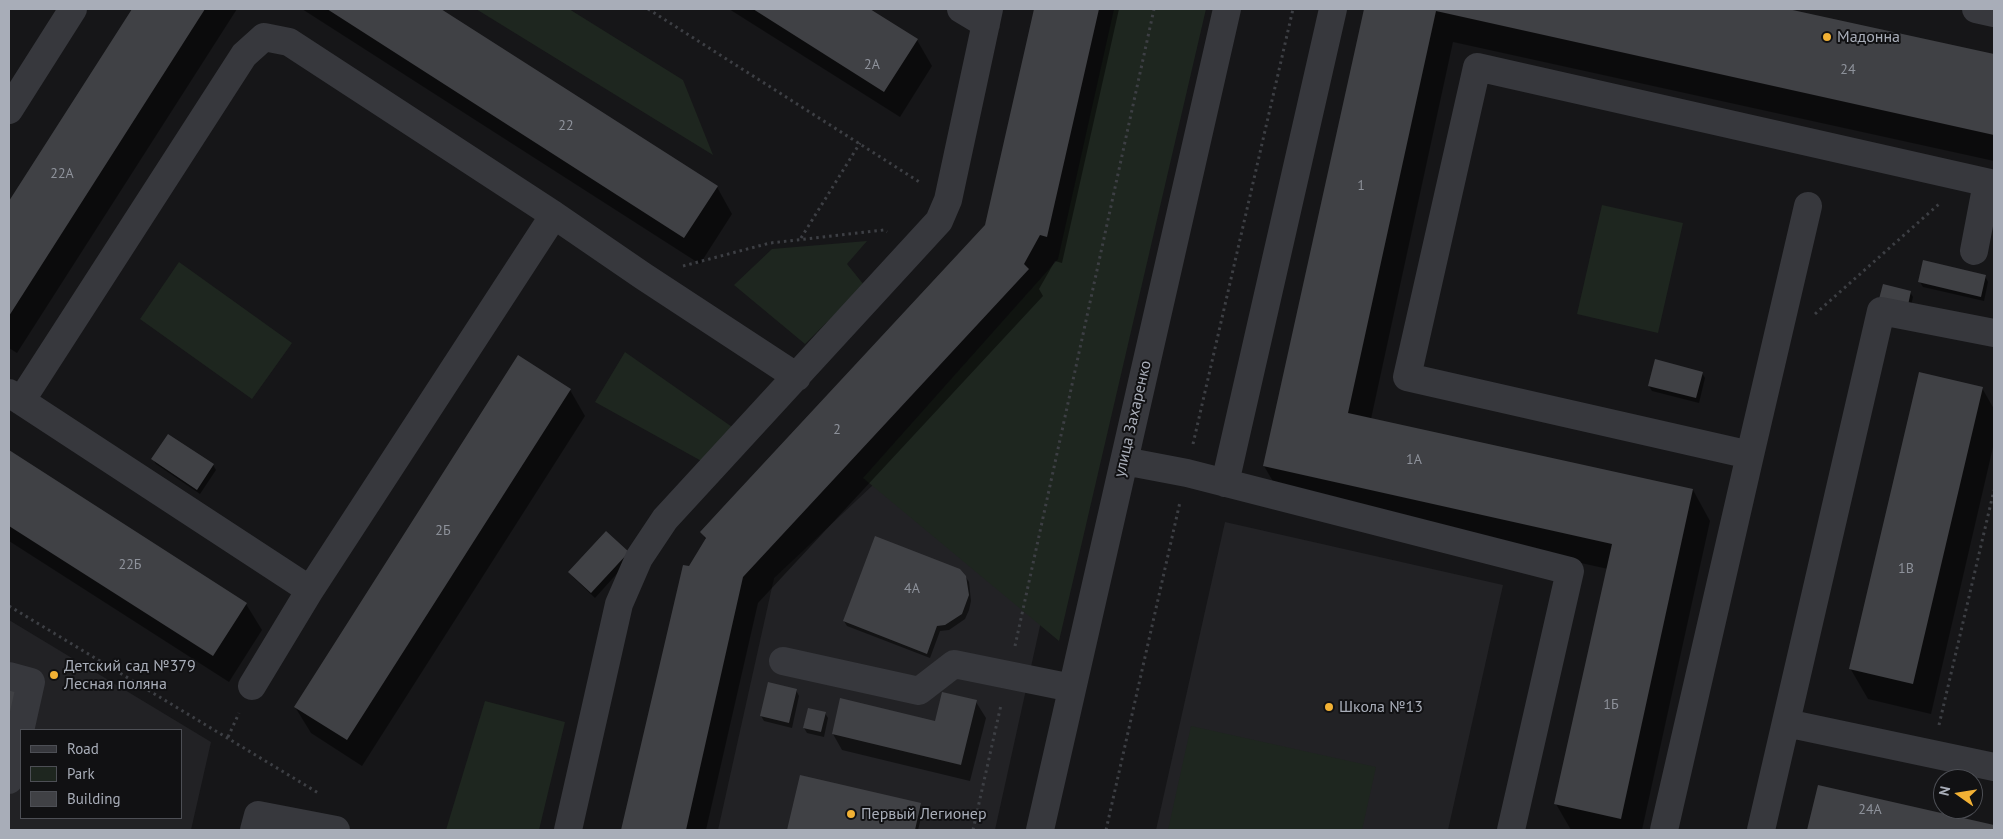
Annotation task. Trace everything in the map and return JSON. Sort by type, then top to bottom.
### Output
[{"type":"street","points":[[9,110],[73,9]]},
{"type":"street","points":[[568,830],[619,604],[639,558],[665,519],[939,221],[948,200],[987,16],[961,9]]},
{"type":"street","name":"улица Захаренко","points":[[1040,830],[1227,9]]},
{"type":"street","points":[[1225,482],[1333,9]]},
{"type":"street","points":[[1976,9],[1994,13]]},
{"type":"street","points":[[310,590],[15,397],[244,54],[264,37],[289,42],[797,377]]},
{"type":"street","points":[[1750,455],[1407,377],[1477,67],[1983,182],[1974,251]]},
{"type":"street","points":[[1664,830],[1808,206]]},
{"type":"street","points":[[252,686],[310,590],[554,215]]},
{"type":"street","points":[[1761,830],[1881,311],[1994,333]]},
{"type":"street","points":[[1124,461],[1225,482],[1570,571],[1511,830]]},
{"type":"street","points":[[783,661],[919,691],[954,664],[1072,688]]},
{"type":"street","points":[[9,676],[31,682],[20,729]]},
{"type":"street","points":[[1786,723],[1994,766]]},
{"type":"street","points":[[9,780],[20,731]]},
{"type":"street","points":[[254,830],[258,815],[336,830]]},
{"type":"path","points":[[648,9],[948,200]]},
{"type":"path","points":[[973,830],[1154,9]]},
{"type":"path","points":[[1106,830],[1293,9]]},
{"type":"path","points":[[801,239],[860,143]]},
{"type":"path","points":[[1812,316],[1983,182]]},
{"type":"path","points":[[643,276],[770,243],[884,230],[912,250]]},
{"type":"path","points":[[1932,753],[1994,490]]},
{"type":"path","points":[[9,606],[326,798]]},
{"type":"shaded area","points":[[1123,250],[995,830],[718,830],[774,578]]},
{"type":"shaded area","name":"Школа №13","points":[[1225,522],[1503,585],[1448,830],[1156,830]]},
{"type":"shaded area","name":"Детский сад №379 Лесная поляна","points":[[9,620],[211,742],[191,830],[9,830]]},
{"type":"green space","points":[[476,9],[569,9],[683,80],[713,155]]},
{"type":"green space","points":[[1114,9],[1206,9],[1059,641],[863,478],[1058,259]]},
{"type":"green space","points":[[1602,205],[1683,223],[1658,333],[1577,314]]},
{"type":"green space","points":[[867,241],[847,264],[864,285],[805,344],[734,285],[772,249]]},
{"type":"green space","points":[[179,262],[292,343],[252,399],[140,319]]},
{"type":"green space","points":[[625,352],[735,429],[705,463],[595,402]]},
{"type":"green space","points":[[485,701],[565,722],[539,830],[446,830]]},
{"type":"green space","points":[[1191,726],[1376,767],[1362,830],[1168,830]]},
{"type":"building","points":[[132,9],[205,9],[9,316],[9,201]]},
{"type":"building","points":[[327,9],[441,9],[718,186],[684,238]]},
{"type":"building","points":[[753,9],[870,9],[918,39],[884,92]]},
{"type":"building","points":[[1034,9],[1099,9],[1047,237],[1040,235],[1024,264],[1029,269],[743,577],[686,830],[621,830],[683,565],[689,566],[706,538],[700,532],[985,225]]},
{"type":"building","points":[[1364,9],[1788,9],[1994,54],[1994,135],[1436,11],[1348,413],[1693,489],[1621,819],[1554,804],[1612,544],[1263,466]]},
{"type":"building","points":[[1923,260],[1986,275],[1981,297],[1918,282]]},
{"type":"building","points":[[1883,284],[1911,291],[1908,305],[1879,299]]},
{"type":"building","points":[[518,355],[571,389],[347,740],[294,707]]},
{"type":"building","points":[[1655,359],[1703,372],[1696,398],[1648,386]]},
{"type":"building","points":[[1919,372],[1983,387],[1913,684],[1849,669]]},
{"type":"building","points":[[168,434],[214,464],[197,490],[151,459]]},
{"type":"building","points":[[9,450],[247,603],[213,656],[9,526]]},
{"type":"building","points":[[606,531],[629,552],[591,593],[568,572]]},
{"type":"building","points":[[875,536],[960,569],[966,576],[969,595],[962,614],[945,625],[937,626],[927,654],[843,621]]},
{"type":"building","points":[[768,682],[797,689],[789,723],[760,716]]},
{"type":"building","points":[[9,685],[21,688],[9,735]]},
{"type":"building","points":[[942,692],[977,700],[961,765],[832,734],[840,698],[935,721]]},
{"type":"building","points":[[808,708],[826,712],[821,732],[803,728]]},
{"type":"building","points":[[800,775],[921,803],[915,830],[787,830]]},
{"type":"building","points":[[1818,785],[1933,811],[1933,819],[1968,819],[1994,825],[1994,830],[1807,830]]},
{"type":"place","name":"Мадонна","points":[[1827,37]]},
{"type":"place","name":"Детский сад №379 Лесная поляна","points":[[54,675]]},
{"type":"place","name":"Школа №13","points":[[1329,707]]},
{"type":"place","name":"Первый Легионер","points":[[851,814]]}]
